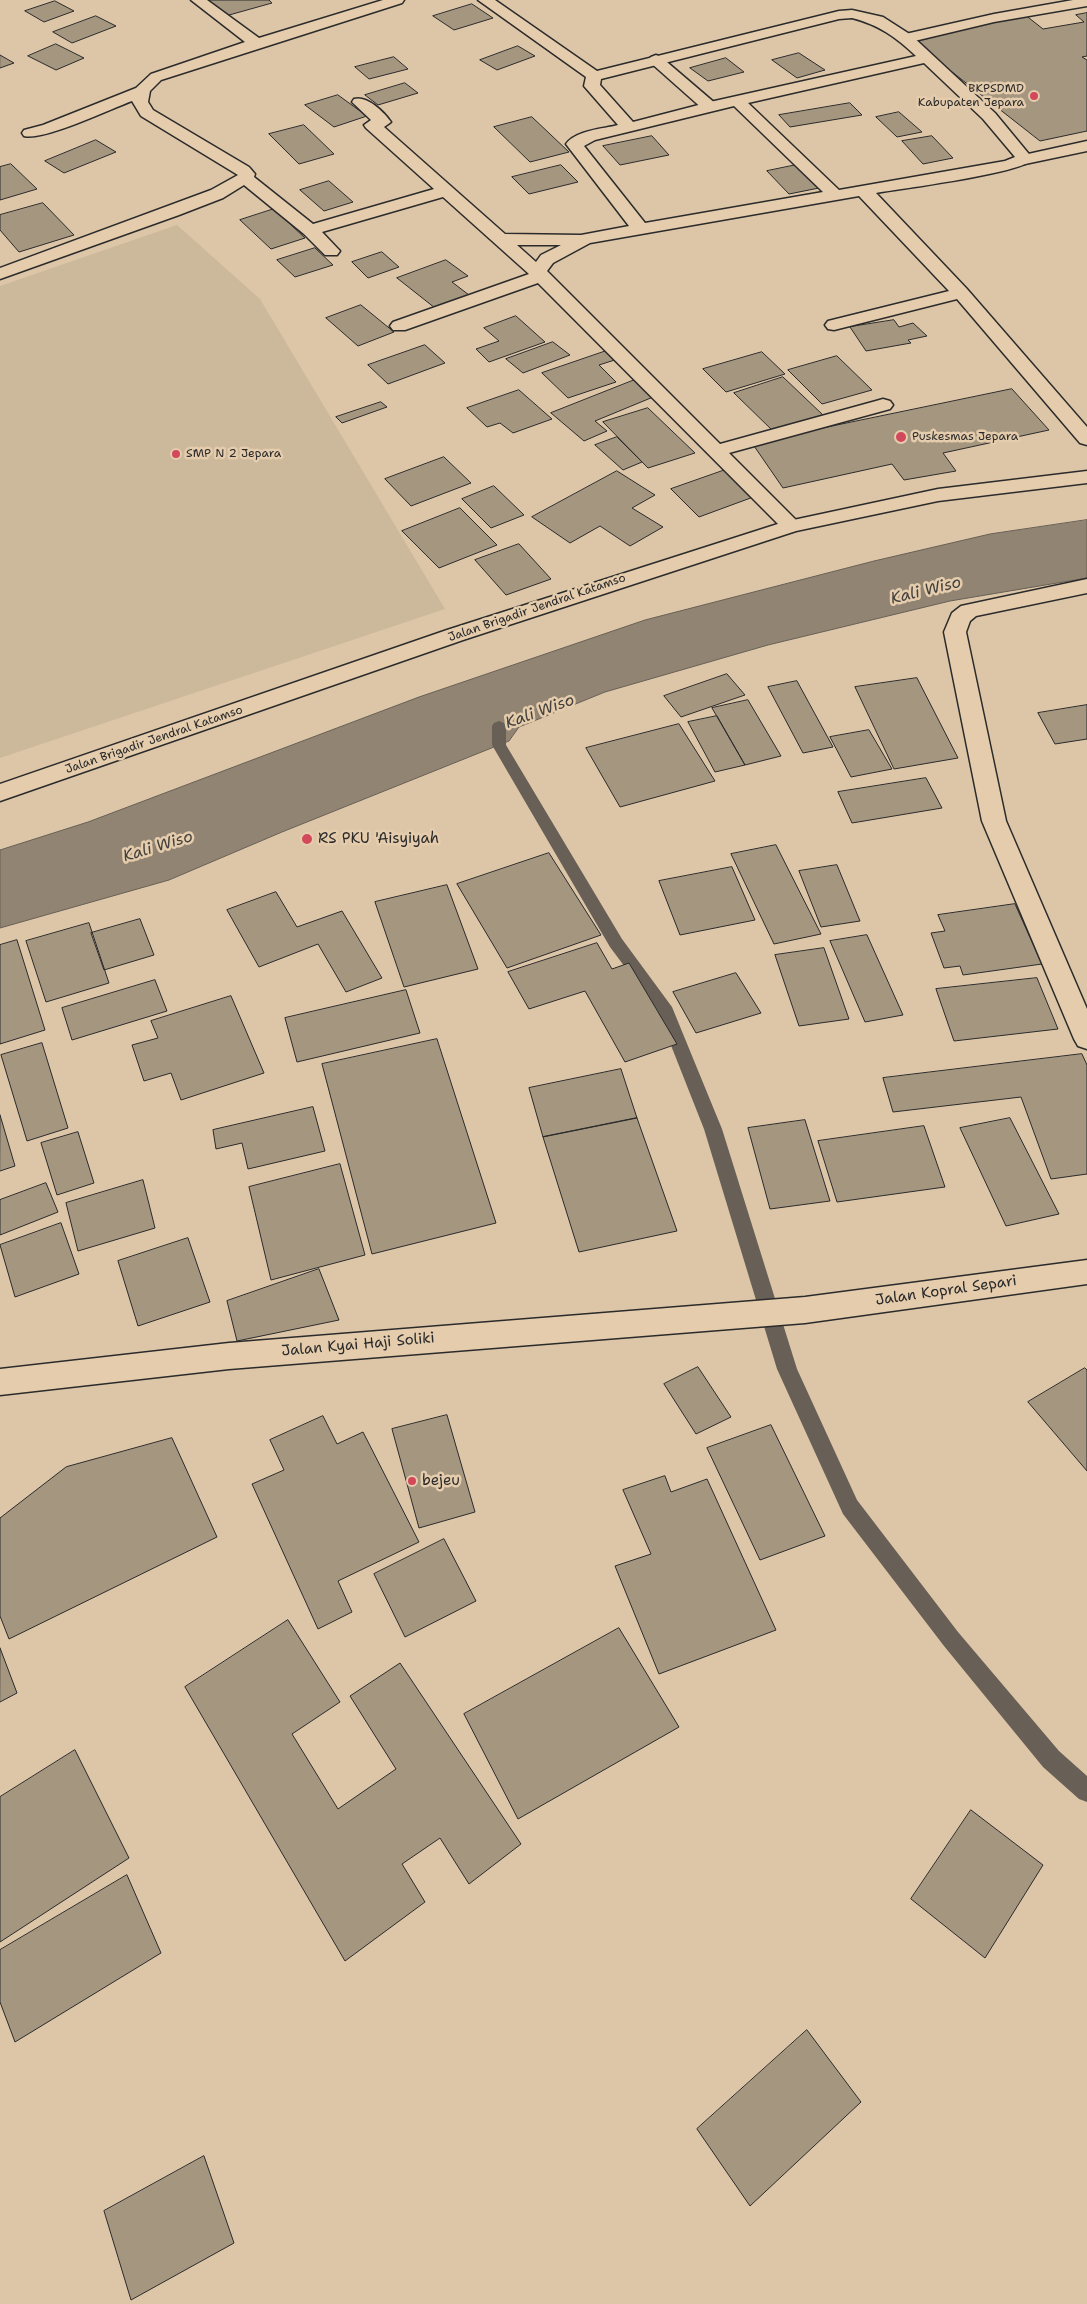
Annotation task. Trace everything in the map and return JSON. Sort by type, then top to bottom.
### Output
[{"type":"street","points":[[198,0],[256,44]]},
{"type":"street","points":[[30,133],[49,128],[140,92],[156,77],[256,44],[340,20],[397,0]]},
{"type":"street","points":[[485,0],[594,76],[839,15],[860,15],[878,20],[906,38],[989,116],[1025,159]]},
{"type":"street","points":[[906,38],[994,18],[1087,2]]},
{"type":"street","points":[[641,230],[574,144],[590,136],[927,58]]},
{"type":"street","points":[[656,60],[710,107]]},
{"type":"street","points":[[594,76],[592,86],[629,128]]},
{"type":"street","points":[[0,274],[173,212],[217,194],[245,178],[248,174],[147,113],[141,107],[140,92]]},
{"type":"street","points":[[737,101],[834,194]]},
{"type":"street","points":[[360,102],[383,122],[372,125],[539,274],[790,526]]},
{"type":"street","points":[[498,239],[530,241],[585,239],[834,194],[1009,165],[1025,159],[1087,146]]},
{"type":"street","points":[[245,178],[310,230],[331,251]]},
{"type":"street","points":[[863,190],[962,294],[1087,439]]},
{"type":"street","points":[[310,230],[446,191]]},
{"type":"street","points":[[399,326],[539,274],[547,259],[585,239]]},
{"type":"street","points":[[834,324],[962,294]]},
{"type":"street","points":[[716,451],[883,405]]},
{"type":"street","name":"Jalan Brigadir Jendral Katamso","points":[[0,793],[455,635],[790,526],[938,495],[1087,477]]},
{"type":"street","points":[[1087,586],[969,611],[960,618],[955,632],[994,821],[1087,1040]]},
{"type":"street","name":"Jalan Kopral Separi","points":[[716,1315],[805,1310],[1087,1272]]},
{"type":"street","name":"Jalan Kyai Haji Soliki","points":[[0,1382],[229,1356],[716,1315]]},
{"type":"shaded area","name":"SMP N 2 Jepara","points":[[177,225],[260,299],[445,609],[0,758],[0,286]]},
{"type":"water","name":"Kali Wiso","points":[[1087,520],[1087,578],[950,601],[768,645],[605,692],[519,727],[509,741],[282,832],[169,880],[0,928],[0,850],[88,822],[419,697],[645,620],[874,561],[990,534]]},
{"type":"building","points":[[201,0],[269,0],[272,3],[222,17]]},
{"type":"building","points":[[55,1],[74,11],[44,22],[25,11]]},
{"type":"building","points":[[472,4],[493,18],[454,30],[433,16]]},
{"type":"building","name":"BKPSDMD Kabupaten Jepara","points":[[1087,13],[1087,56],[1082,57],[1087,60],[1087,131],[1040,141],[910,39],[1024,14],[1043,29],[1084,22],[1076,15]]},
{"type":"building","points":[[96,16],[116,26],[72,43],[53,32]]},
{"type":"building","points":[[56,44],[84,58],[56,70],[28,56]]},
{"type":"building","points":[[518,46],[535,56],[497,70],[480,60]]},
{"type":"building","points":[[799,53],[825,70],[797,78],[772,60]]},
{"type":"building","points":[[0,55],[14,63],[0,68]]},
{"type":"building","points":[[394,57],[408,69],[369,79],[355,67]]},
{"type":"building","points":[[726,58],[744,72],[708,81],[690,68]]},
{"type":"building","points":[[405,83],[418,93],[378,105],[365,95]]},
{"type":"building","points":[[338,95],[367,116],[334,127],[305,105]]},
{"type":"building","points":[[850,103],[862,115],[790,127],[779,115]]},
{"type":"building","points":[[899,112],[922,132],[897,137],[876,117]]},
{"type":"building","points":[[532,117],[569,152],[530,162],[494,127]]},
{"type":"building","points":[[304,125],[334,154],[299,164],[269,134]]},
{"type":"building","points":[[652,136],[669,155],[620,165],[603,146]]},
{"type":"building","points":[[932,136],[953,158],[923,164],[902,141]]},
{"type":"building","points":[[96,140],[116,152],[64,173],[45,161]]},
{"type":"building","points":[[11,164],[37,189],[0,200],[0,167]]},
{"type":"building","points":[[561,165],[578,182],[529,194],[512,177]]},
{"type":"building","points":[[796,165],[819,188],[789,194],[767,171]]},
{"type":"building","points":[[329,181],[353,202],[324,211],[300,190]]},
{"type":"building","points":[[43,203],[74,235],[19,252],[0,230],[0,215]]},
{"type":"building","points":[[274,209],[305,238],[271,249],[240,220]]},
{"type":"building","points":[[315,248],[333,265],[295,277],[277,260]]},
{"type":"building","points":[[382,252],[399,267],[368,278],[352,262]]},
{"type":"building","points":[[446,260],[468,276],[452,282],[469,295],[435,308],[397,278]]},
{"type":"building","points":[[361,305],[394,332],[358,346],[326,318]]},
{"type":"building","points":[[516,316],[545,342],[489,362],[476,349],[499,341],[484,328]]},
{"type":"building","points":[[894,320],[899,327],[913,323],[927,336],[908,340],[911,343],[866,351],[850,327]]},
{"type":"building","points":[[553,342],[570,355],[523,373],[506,359]]},
{"type":"building","points":[[425,345],[445,363],[388,384],[368,365]]},
{"type":"building","points":[[612,349],[621,358],[599,365],[616,382],[568,398],[542,373]]},
{"type":"building","points":[[762,352],[785,374],[726,392],[703,369]]},
{"type":"building","points":[[837,356],[872,390],[822,404],[788,370]]},
{"type":"building","points":[[783,377],[823,415],[773,431],[734,393]]},
{"type":"building","points":[[637,379],[658,395],[595,421],[607,431],[584,441],[551,413]]},
{"type":"building","name":"Puskesmas Jepara","points":[[1012,389],[1049,430],[943,453],[956,471],[904,480],[892,464],[783,488],[752,443]]},
{"type":"building","points":[[519,390],[552,419],[513,433],[500,423],[487,427],[467,408]]},
{"type":"building","points":[[381,402],[387,407],[342,423],[336,417]]},
{"type":"building","points":[[648,408],[695,453],[648,468],[603,422]]},
{"type":"building","points":[[617,437],[642,462],[623,470],[595,445]]},
{"type":"building","points":[[444,457],[471,483],[411,506],[385,479]]},
{"type":"building","points":[[728,469],[756,496],[699,517],[671,489]]},
{"type":"building","points":[[617,471],[655,495],[632,508],[663,527],[630,546],[600,526],[570,543],[532,517]]},
{"type":"building","points":[[494,486],[524,515],[491,528],[462,499]]},
{"type":"building","points":[[460,508],[497,545],[439,568],[402,531]]},
{"type":"building","points":[[519,544],[551,579],[506,595],[475,560]]},
{"type":"building","points":[[727,674],[745,695],[681,717],[664,696]]},
{"type":"building","points":[[917,678],[958,758],[894,769],[855,687]]},
{"type":"building","points":[[797,681],[833,747],[803,753],[768,687]]},
{"type":"building","points":[[748,700],[781,756],[745,765],[712,708]]},
{"type":"building","points":[[1087,705],[1087,739],[1055,744],[1038,713]]},
{"type":"building","points":[[717,716],[745,765],[715,772],[688,722]]},
{"type":"building","points":[[679,724],[715,781],[620,807],[586,748]]},
{"type":"building","points":[[869,730],[892,769],[851,777],[830,737]]},
{"type":"building","points":[[926,778],[942,808],[852,823],[838,792]]},
{"type":"building","points":[[776,845],[821,934],[774,944],[731,854]]},
{"type":"building","points":[[549,853],[601,935],[507,968],[457,884]]},
{"type":"building","points":[[837,865],[860,921],[821,927],[799,871]]},
{"type":"building","points":[[732,867],[755,920],[680,935],[659,881]]},
{"type":"building","points":[[447,885],[478,969],[404,987],[375,902]]},
{"type":"building","points":[[276,892],[297,927],[342,911],[382,978],[346,992],[318,944],[259,967],[227,910]]},
{"type":"building","points":[[1015,904],[1042,964],[963,975],[960,966],[944,968],[931,933],[945,931],[938,915]]},
{"type":"building","points":[[140,919],[154,955],[104,970],[91,933]]},
{"type":"building","points":[[89,923],[109,983],[46,1002],[26,941]]},
{"type":"building","points":[[867,935],[903,1015],[865,1022],[830,941]]},
{"type":"building","points":[[17,940],[45,1030],[0,1044],[0,945]]},
{"type":"building","points":[[597,943],[612,969],[629,963],[677,1044],[625,1062],[585,991],[529,1009],[508,972]]},
{"type":"building","points":[[824,948],[849,1019],[799,1026],[775,955]]},
{"type":"building","points":[[736,973],[761,1013],[696,1033],[673,992]]},
{"type":"building","points":[[1037,978],[1058,1029],[954,1041],[936,989]]},
{"type":"building","points":[[155,980],[167,1011],[72,1040],[62,1008]]},
{"type":"building","points":[[406,990],[420,1033],[297,1062],[285,1018]]},
{"type":"building","points":[[231,996],[264,1073],[181,1100],[171,1073],[144,1081],[132,1045],[158,1038],[151,1021]]},
{"type":"building","points":[[437,1039],[496,1223],[372,1254],[322,1064]]},
{"type":"building","points":[[42,1043],[68,1128],[27,1141],[1,1055]]},
{"type":"building","points":[[1082,1054],[1087,1065],[1087,1174],[1051,1179],[1021,1097],[893,1112],[883,1078]]},
{"type":"building","points":[[621,1069],[637,1118],[543,1137],[529,1088]]},
{"type":"building","points":[[313,1107],[325,1151],[248,1169],[242,1143],[216,1149],[213,1130]]},
{"type":"building","points":[[0,1115],[15,1166],[0,1171]]},
{"type":"building","points":[[637,1118],[677,1231],[579,1252],[543,1137]]},
{"type":"building","points":[[1010,1118],[1059,1214],[1006,1226],[960,1128]]},
{"type":"building","points":[[805,1120],[830,1201],[770,1209],[748,1128]]},
{"type":"building","points":[[924,1126],[945,1187],[837,1202],[818,1141]]},
{"type":"building","points":[[78,1132],[94,1183],[57,1195],[41,1143]]},
{"type":"building","points":[[340,1164],[365,1255],[271,1280],[249,1187]]},
{"type":"building","points":[[143,1180],[155,1228],[78,1251],[66,1203]]},
{"type":"building","points":[[46,1183],[58,1212],[0,1235],[0,1200]]},
{"type":"building","points":[[61,1223],[79,1274],[15,1297],[0,1245]]},
{"type":"building","points":[[188,1238],[210,1302],[138,1326],[118,1261]]},
{"type":"building","points":[[319,1269],[339,1320],[237,1341],[227,1301]]},
{"type":"building","points":[[698,1367],[731,1417],[696,1434],[664,1384]]},
{"type":"building","points":[[1085,1368],[1087,1370],[1087,1471],[1028,1402]]},
{"type":"building","points":[[447,1415],[475,1512],[419,1528],[392,1429]]},
{"type":"building","points":[[323,1416],[337,1444],[363,1432],[419,1542],[338,1581],[352,1612],[318,1629],[252,1484],[284,1470],[270,1440]]},
{"type":"building","points":[[771,1425],[825,1536],[760,1560],[707,1448]]},
{"type":"building","points":[[172,1438],[217,1537],[9,1639],[0,1616],[0,1518],[66,1467]]},
{"type":"building","points":[[665,1476],[671,1492],[707,1479],[776,1630],[659,1674],[615,1566],[651,1554],[623,1490]]},
{"type":"building","points":[[444,1539],[476,1601],[405,1637],[374,1574]]},
{"type":"building","points":[[288,1620],[340,1702],[292,1734],[338,1809],[396,1769],[350,1696],[400,1663],[521,1844],[469,1884],[440,1838],[402,1864],[425,1902],[345,1961],[185,1687]]},
{"type":"building","points":[[619,1628],[679,1727],[518,1819],[464,1714]]},
{"type":"building","points":[[0,1648],[17,1693],[0,1702]]},
{"type":"building","points":[[75,1750],[129,1858],[0,1942],[0,1797]]},
{"type":"building","points":[[971,1810],[1043,1865],[985,1958],[911,1899]]},
{"type":"building","points":[[127,1875],[161,1953],[15,2042],[0,2002],[0,1950]]},
{"type":"building","points":[[807,2030],[861,2102],[750,2206],[697,2129]]},
{"type":"building","points":[[204,2156],[234,2243],[131,2300],[104,2211]]},
{"type":"waterway","name":"Kali Wiso","points":[[499,726],[499,745],[616,943],[664,1007],[713,1129],[787,1369],[850,1507],[951,1639],[1051,1759],[1087,1791]]},
{"type":"place","name":"BKPSDMD Kabupaten Jepara","points":[[1034,96]]},
{"type":"place","name":"Puskesmas Jepara","points":[[901,437]]},
{"type":"place","name":"SMP N 2 Jepara","points":[[176,454]]},
{"type":"place","name":"RS PKU 'Aisyiyah","points":[[307,839]]},
{"type":"place","name":"bejeu","points":[[412,1481]]}]
